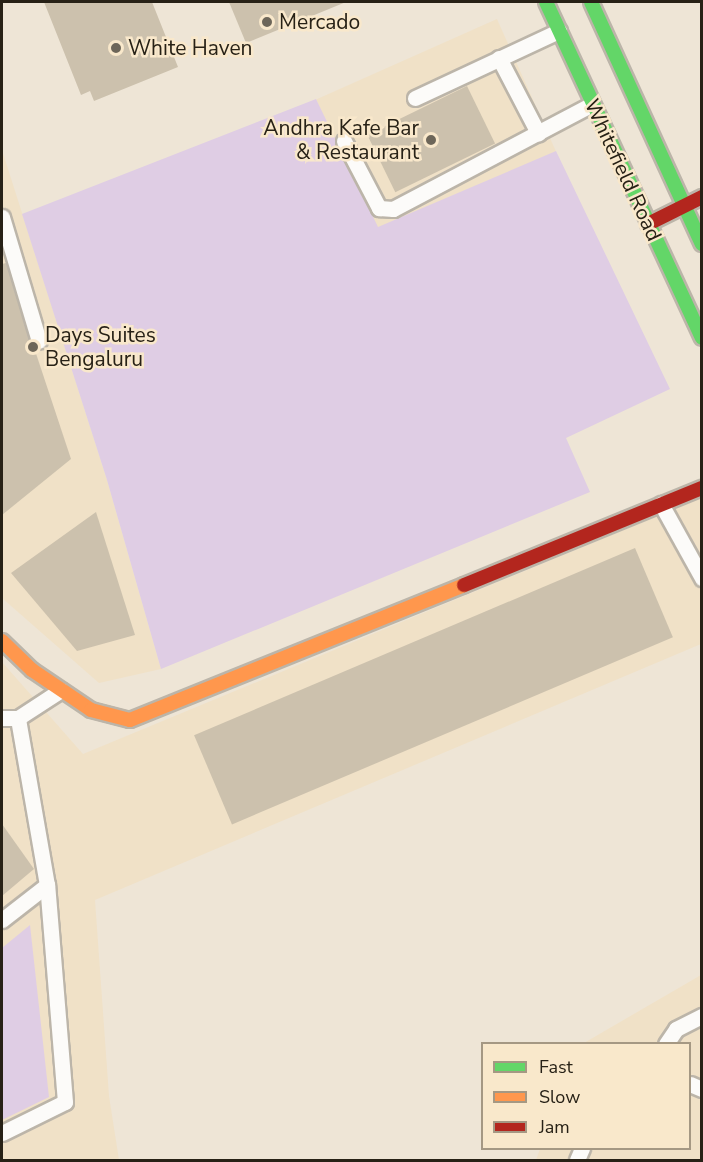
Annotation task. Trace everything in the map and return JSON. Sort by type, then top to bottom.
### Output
[{"type":"street","name":"Whitefield Road","points":[[546,2],[702,338]]},
{"type":"street","name":"Whitefield Road","points":[[591,2],[702,244]]},
{"type":"street","points":[[648,224],[702,197]]},
{"type":"street","points":[[2,641],[61,690],[91,710],[130,720],[702,488]]},
{"type":"lane","points":[[415,98],[559,31]]},
{"type":"lane","points":[[499,58],[538,133]]},
{"type":"lane","points":[[344,141],[379,208],[393,209],[592,104]]},
{"type":"lane","points":[[2,217],[39,341]]},
{"type":"lane","points":[[661,504],[702,578]]},
{"type":"lane","points":[[2,718],[18,718],[61,690]]},
{"type":"lane","points":[[2,1133],[65,1102],[47,885],[18,718]]},
{"type":"lane","points":[[2,920],[47,885]]},
{"type":"lane","points":[[659,1042],[675,1029],[702,1016]]},
{"type":"lane","points":[[667,1042],[675,1029]]},
{"type":"shaded area","points":[[497,19],[556,151],[375,232],[316,100]]},
{"type":"shaded area","points":[[316,99],[378,227],[556,151],[670,389],[566,438],[590,492],[161,669],[107,480],[22,214]]},
{"type":"shaded area","points":[[2,150],[107,480],[161,669],[99,683],[2,598]]},
{"type":"shaded area","points":[[701,498],[701,644],[95,900],[109,1096],[119,1160],[2,1160],[2,662],[83,754]]},
{"type":"shaded area","points":[[30,925],[49,1097],[2,1120],[2,948]]},
{"type":"shaded area","points":[[701,975],[701,1160],[536,1160],[540,1150],[691,1150],[691,1042],[586,1042]]},
{"type":"building","name":"White Haven","points":[[44,2],[152,2],[178,67],[94,101],[90,91],[81,95]]},
{"type":"building","name":"Mercado","points":[[229,2],[346,2],[246,43]]},
{"type":"building","name":"Andhra Kafe Bar & Restaurant","points":[[467,86],[495,144],[395,192],[367,135]]},
{"type":"building","points":[[6,263],[71,459],[2,515],[2,264]]},
{"type":"building","points":[[96,512],[135,635],[77,651],[11,573]]},
{"type":"building","points":[[635,548],[673,637],[232,824],[194,735]]},
{"type":"building","points":[[2,824],[34,869],[2,896]]},
{"type":"traffic: fast","points":[[546,2],[702,338]]},
{"type":"traffic: fast","points":[[591,2],[702,244]]},
{"type":"traffic: slow","points":[[2,641],[32,670],[91,710],[130,720],[464,585]]},
{"type":"traffic: jam","points":[[648,224],[702,197]]},
{"type":"traffic: jam","points":[[464,585],[702,488]]},
{"type":"place","name":"Mercado","points":[[267,22]]},
{"type":"place","name":"White Haven","points":[[116,48]]},
{"type":"place","name":"Andhra Kafe Bar & Restaurant","points":[[431,140]]},
{"type":"place","name":"Days Suites Bengaluru","points":[[33,347]]}]
